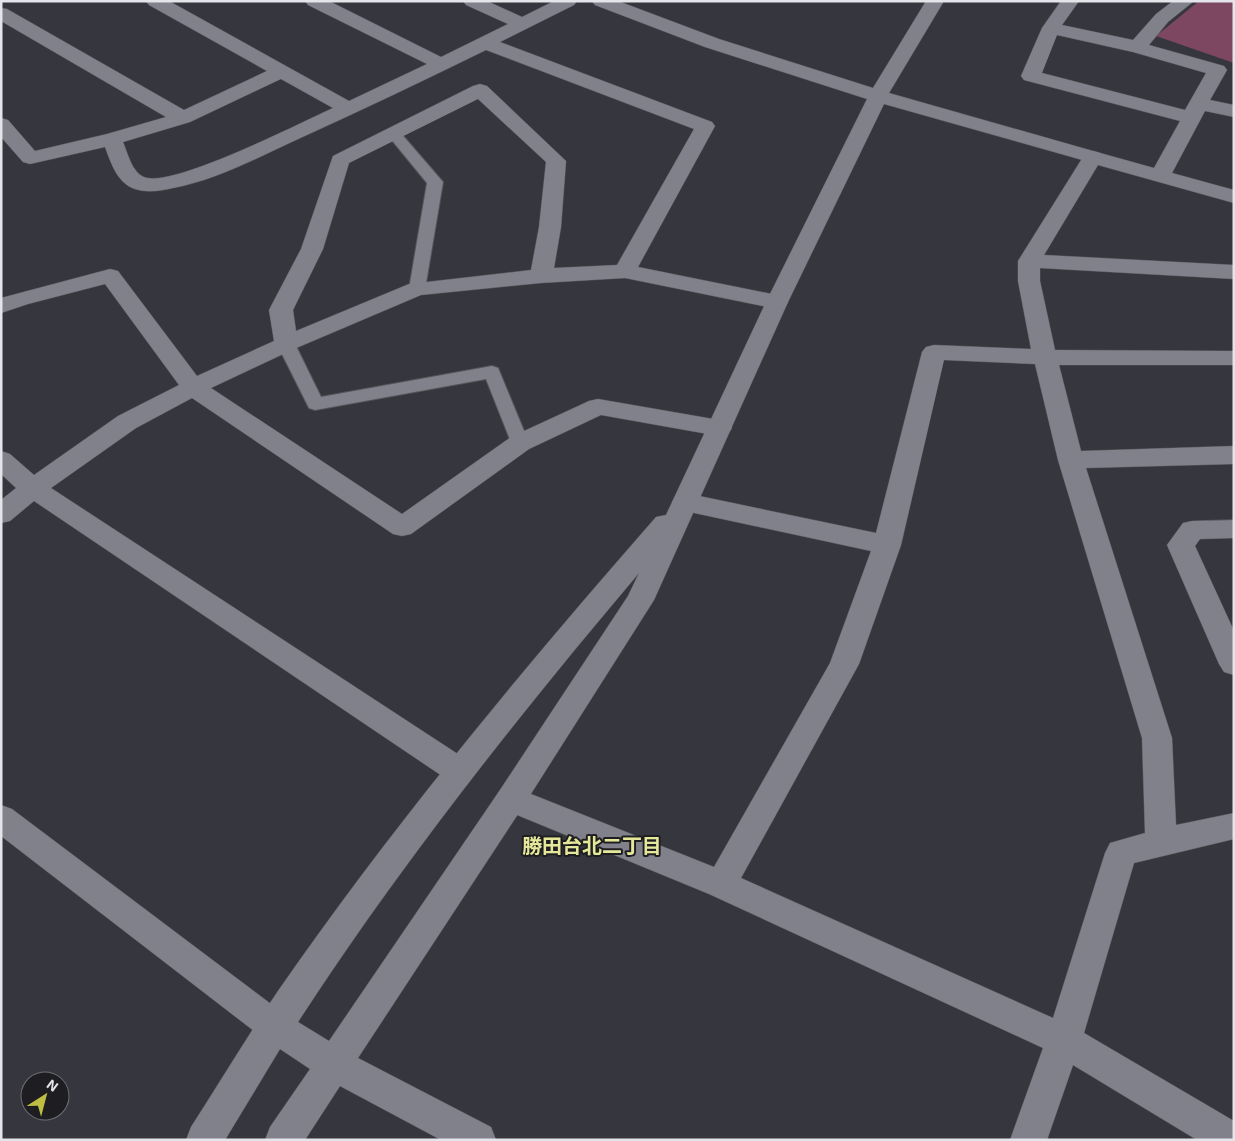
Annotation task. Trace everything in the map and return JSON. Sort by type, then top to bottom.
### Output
[{"type":"street","points":[[155,1],[349,109]]},
{"type":"street","points":[[314,1],[441,64]]},
{"type":"street","points":[[472,1],[522,24]]},
{"type":"street","points":[[112,139],[129,177],[143,185],[159,184],[199,175],[349,109],[568,1]]},
{"type":"street","points":[[601,1],[712,43],[878,96],[1234,197]]},
{"type":"street","points":[[283,1140],[640,600],[777,302],[878,96],[936,1]]},
{"type":"street","points":[[1070,1],[1051,28],[1031,76],[1195,111],[1234,111]]},
{"type":"street","points":[[1137,47],[1162,18],[1185,1]]},
{"type":"street","points":[[1,12],[184,118]]},
{"type":"street","points":[[1051,28],[1137,47],[1217,70],[1160,176]]},
{"type":"street","points":[[485,43],[705,126],[625,272]]},
{"type":"street","points":[[1,124],[30,158],[112,139],[184,118],[281,72]]},
{"type":"street","points":[[286,344],[281,310],[312,249],[340,160],[480,90],[556,161],[550,227],[541,276]]},
{"type":"street","points":[[1093,156],[1029,261],[1029,281],[1044,357],[1071,460],[1157,738],[1161,842]]},
{"type":"street","points":[[1029,261],[1234,272]]},
{"type":"street","points":[[1,514],[33,488],[127,422],[193,387],[286,344],[417,289],[541,276],[625,272],[777,302]]},
{"type":"street","points":[[1,306],[20,299],[110,276],[193,387],[402,527],[520,443],[598,407],[719,428]]},
{"type":"street","points":[[721,884],[844,664],[887,545],[934,352],[1044,357],[1234,358]]},
{"type":"street","points":[[1071,460],[1234,455]]},
{"type":"street","points":[[1,460],[33,488],[459,771]]},
{"type":"street","points":[[684,502],[887,545]]},
{"type":"street","points":[[204,1140],[303,983],[459,771],[583,618],[684,502]]},
{"type":"street","points":[[1234,529],[1192,530],[1181,545],[1234,664]]},
{"type":"street","points":[[510,799],[721,884],[1064,1040],[1231,1140]]},
{"type":"street","points":[[1,818],[274,1027],[334,1064],[478,1140]]},
{"type":"street","points":[[1028,1140],[1064,1040],[1121,853],[1234,826]]},
{"type":"lane","points":[[393,134],[435,182],[417,289]]},
{"type":"lane","points":[[286,344],[315,404],[492,372],[520,443]]},
{"type":"shaded area","points":[[1199,1],[1234,1],[1234,63],[1156,36]]},
{"type":"district","name":"勝田台北二丁目","points":[[592,845]]}]
